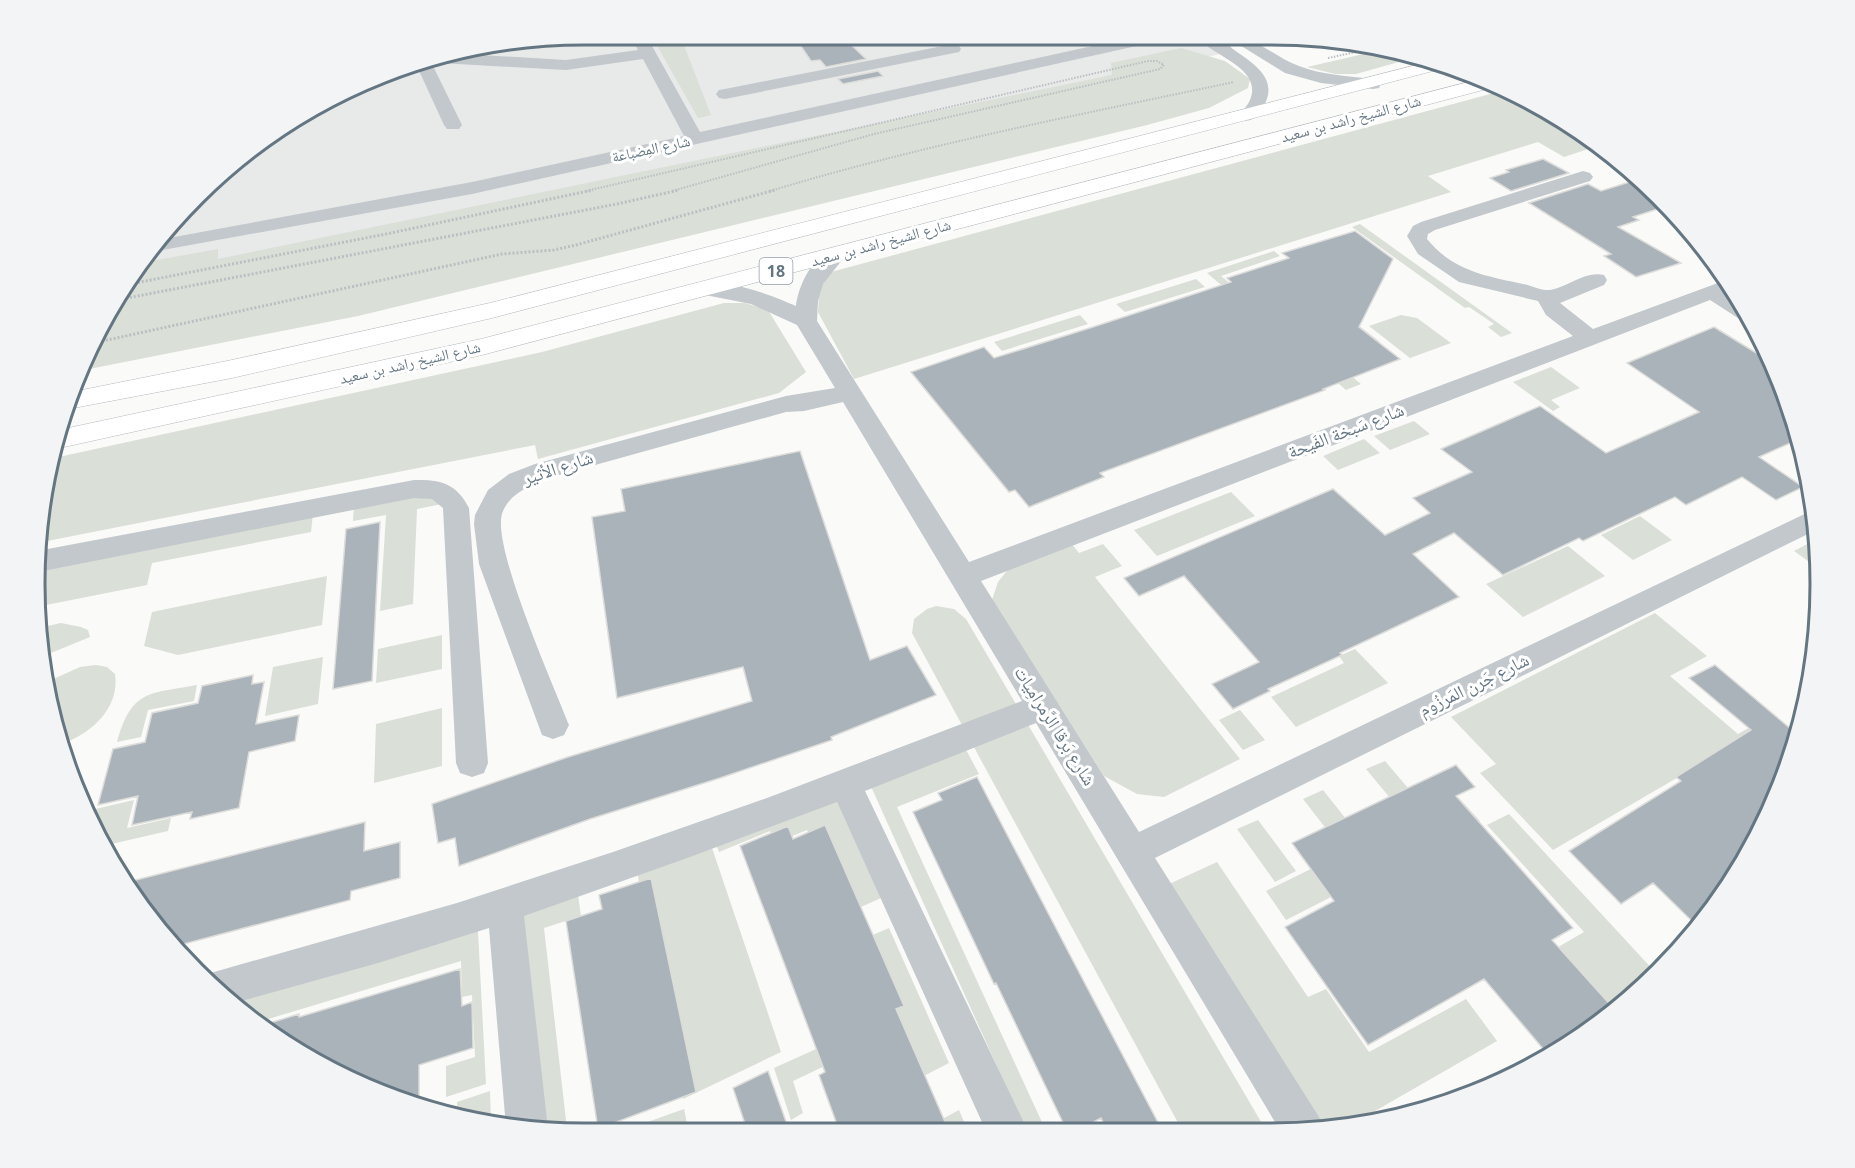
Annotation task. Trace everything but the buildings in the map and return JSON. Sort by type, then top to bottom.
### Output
[{"type":"main road","name":"شارع الشيخ راشد بن سعيد","points":[[78,400],[232,369],[492,310],[1428,69]]},
{"type":"main road","name":"شارع الشيخ راشد بن سعيد","points":[[65,438],[482,347],[1477,86]]},
{"type":"street","points":[[460,59],[573,65],[644,45],[695,140]]},
{"type":"street","name":"شارع المِضباعة","points":[[165,245],[472,188],[1119,45]]},
{"type":"street","points":[[1212,45],[1257,77],[1261,90],[1258,104],[1247,116]]},
{"type":"street","points":[[1248,45],[1279,63],[1322,78],[1373,84]]},
{"type":"street","points":[[725,94],[953,49]]},
{"type":"street","points":[[1257,77],[1272,71],[1279,66],[1279,63]]},
{"type":"street","points":[[427,69],[453,124]]},
{"type":"street","points":[[828,74],[862,103]]},
{"type":"street","points":[[1583,177],[1428,226],[1417,235],[1417,239],[1423,248],[1467,278],[1550,298],[1596,280]]},
{"type":"street","points":[[806,321],[808,291],[814,278],[836,255]]},
{"type":"street","name":"شارع بَرقا الرَّمرامِيات","points":[[708,289],[751,296],[771,302],[806,321],[1298,1122]]},
{"type":"street","name":"شارع سَبخة الفَيحة","points":[[963,576],[1721,289]]},
{"type":"street","points":[[1550,298],[1548,302],[1554,310],[1590,338]]},
{"type":"street","name":"شارع الأثير","points":[[552,725],[490,554],[488,515],[497,497],[518,480],[530,474],[786,404],[804,403],[846,387]]},
{"type":"street","points":[[46,560],[414,489],[442,492],[454,502],[456,508],[472,763]]},
{"type":"street","name":"شارع جَرن المَرزُوم","points":[[1132,852],[1806,524]]},
{"type":"street","points":[[226,986],[375,945],[505,905],[613,868],[845,783],[1043,706]]},
{"type":"street","points":[[845,783],[1003,1123]]},
{"type":"street","points":[[505,905],[526,1119]]},
{"type":"path","points":[[1320,60],[1356,52]]},
{"type":"path","points":[[128,298],[617,204],[683,189],[874,134],[1160,69],[1164,65],[1157,61],[1148,61],[559,198],[324,248],[138,283]]},
{"type":"path","points":[[104,341],[502,254],[576,245],[834,172],[1024,126],[1257,77]]},
{"type":"shaded area","points":[[584,45],[1207,45],[1220,54],[124,303],[156,256],[179,229],[203,203],[256,156],[314,117],[378,86],[444,63],[479,55],[549,46]]},
{"type":"shaded area","points":[[657,45],[684,45],[711,115],[698,118]]},
{"type":"shaded area","points":[[1181,48],[1225,61],[1250,79],[1248,88],[1209,108],[1147,125],[358,316],[90,369],[117,314],[153,261],[218,249],[218,259],[1112,75],[1111,63]]},
{"type":"shaded area","points":[[1366,54],[1402,61],[1356,74],[1335,74],[1307,67]]},
{"type":"shaded area","points":[[1493,93],[1541,117],[1589,149],[1564,157],[1538,142],[1428,176],[1451,192],[854,379],[818,312],[820,275]]},
{"type":"shaded area","points":[[1360,224],[1512,333],[1501,337],[1488,327],[1494,324],[1469,307],[1465,308],[1352,227]]},
{"type":"shaded area","points":[[1274,251],[1280,256],[1221,276],[1284,329],[1358,325],[1380,342],[1332,360],[1361,384],[1346,390],[1207,273]]},
{"type":"shaded area","points":[[1196,279],[1205,287],[1125,312],[1116,304]]},
{"type":"shaded area","points":[[724,303],[745,303],[768,310],[806,372],[779,393],[538,459],[535,445],[47,541],[60,457],[542,352]]},
{"type":"shaded area","points":[[1080,315],[1088,324],[1002,351],[994,342]]},
{"type":"shaded area","points":[[1401,315],[1417,318],[1451,343],[1410,358],[1369,326]]},
{"type":"shaded area","points":[[1551,367],[1580,388],[1551,400],[1560,407],[1553,411],[1513,382]]},
{"type":"shaded area","points":[[1414,421],[1430,434],[1390,450],[1374,436]]},
{"type":"shaded area","points":[[1364,439],[1380,453],[1338,470],[1323,456]]},
{"type":"shaded area","points":[[430,492],[442,504],[417,509],[413,604],[380,611],[386,515],[353,521],[354,503]]},
{"type":"shaded area","points":[[1231,492],[1255,516],[1157,556],[1134,530]]},
{"type":"shaded area","points":[[313,513],[311,532],[152,563],[147,585],[46,605],[46,565]]},
{"type":"shaded area","points":[[1640,516],[1672,540],[1633,560],[1601,535]]},
{"type":"shaded area","points":[[1071,543],[1079,553],[1103,544],[1122,566],[1095,577],[1240,759],[1164,797],[1137,794],[1104,776],[992,600],[998,582],[1010,567]]},
{"type":"shaded area","points":[[1808,544],[1809,562],[1794,551]]},
{"type":"shaded area","points":[[1568,546],[1605,576],[1523,617],[1486,584]]},
{"type":"shaded area","points":[[327,576],[322,625],[178,655],[144,646],[152,612]]},
{"type":"shaded area","points":[[936,606],[954,609],[966,619],[1262,1123],[1178,1123],[912,633],[914,619],[927,609]]},
{"type":"shaded area","points":[[1655,613],[1707,656],[1670,676],[1738,734],[1771,715],[1790,730],[1774,775],[1737,743],[1553,850],[1480,773],[1496,764],[1451,717]]},
{"type":"shaded area","points":[[61,623],[81,627],[88,630],[90,637],[50,653],[47,626]]},
{"type":"shaded area","points":[[442,635],[442,669],[376,683],[378,649]]},
{"type":"shaded area","points":[[1355,649],[1388,683],[1296,727],[1271,697],[1344,663],[1339,656]]},
{"type":"shaded area","points":[[323,657],[318,704],[265,716],[273,667]]},
{"type":"shaded area","points":[[96,665],[107,667],[115,674],[115,686],[113,698],[101,718],[83,734],[69,741],[54,679],[80,667]]},
{"type":"shaded area","points":[[197,685],[194,701],[148,710],[141,737],[117,742],[129,712],[136,703],[155,693]]},
{"type":"shaded area","points":[[442,708],[442,766],[374,783],[376,724]]},
{"type":"shaded area","points":[[1240,710],[1265,740],[1243,750],[1219,720]]},
{"type":"shaded area","points":[[964,746],[979,774],[897,807],[1042,1123],[1022,1123],[869,782]]},
{"type":"shaded area","points":[[1385,761],[1425,808],[1406,817],[1366,769]]},
{"type":"shaded area","points":[[1323,790],[1362,839],[1342,849],[1303,799]]},
{"type":"shaded area","points":[[832,791],[881,898],[843,915],[807,830],[775,843],[770,831],[719,852],[714,839]]},
{"type":"shaded area","points":[[1458,797],[1480,821],[1286,920],[1266,891]]},
{"type":"shaded area","points":[[134,800],[127,828],[171,818],[168,831],[112,844],[95,809]]},
{"type":"shaded area","points":[[1509,814],[1650,967],[1599,1012],[1548,953],[1584,932],[1487,825]]},
{"type":"shaded area","points":[[1258,820],[1296,871],[1275,882],[1237,829]]},
{"type":"shaded area","points":[[710,842],[781,1052],[683,1099],[637,872]]},
{"type":"shaded area","points":[[1217,862],[1308,997],[1326,989],[1369,1052],[1466,999],[1497,1041],[1370,1114],[1317,1121],[1167,885]]},
{"type":"shaded area","points":[[578,895],[581,916],[544,928],[566,1122],[541,1121],[521,913]]},
{"type":"shaded area","points":[[477,913],[486,1084],[446,1097],[446,1066],[475,1057],[472,995],[462,997],[461,961],[267,1019],[227,987]]},
{"type":"shaded area","points":[[889,928],[949,1063],[912,1082],[868,937]]},
{"type":"shaded area","points":[[878,1021],[850,1054],[793,1081],[803,1113],[791,1120],[774,1068]]},
{"type":"shaded area","points":[[490,1091],[491,1115],[457,1108],[457,1102]]},
{"type":"shaded area","points":[[684,1109],[687,1123],[645,1123]]},
{"type":"shaded area","points":[[959,1110],[965,1123],[935,1123]]}]
